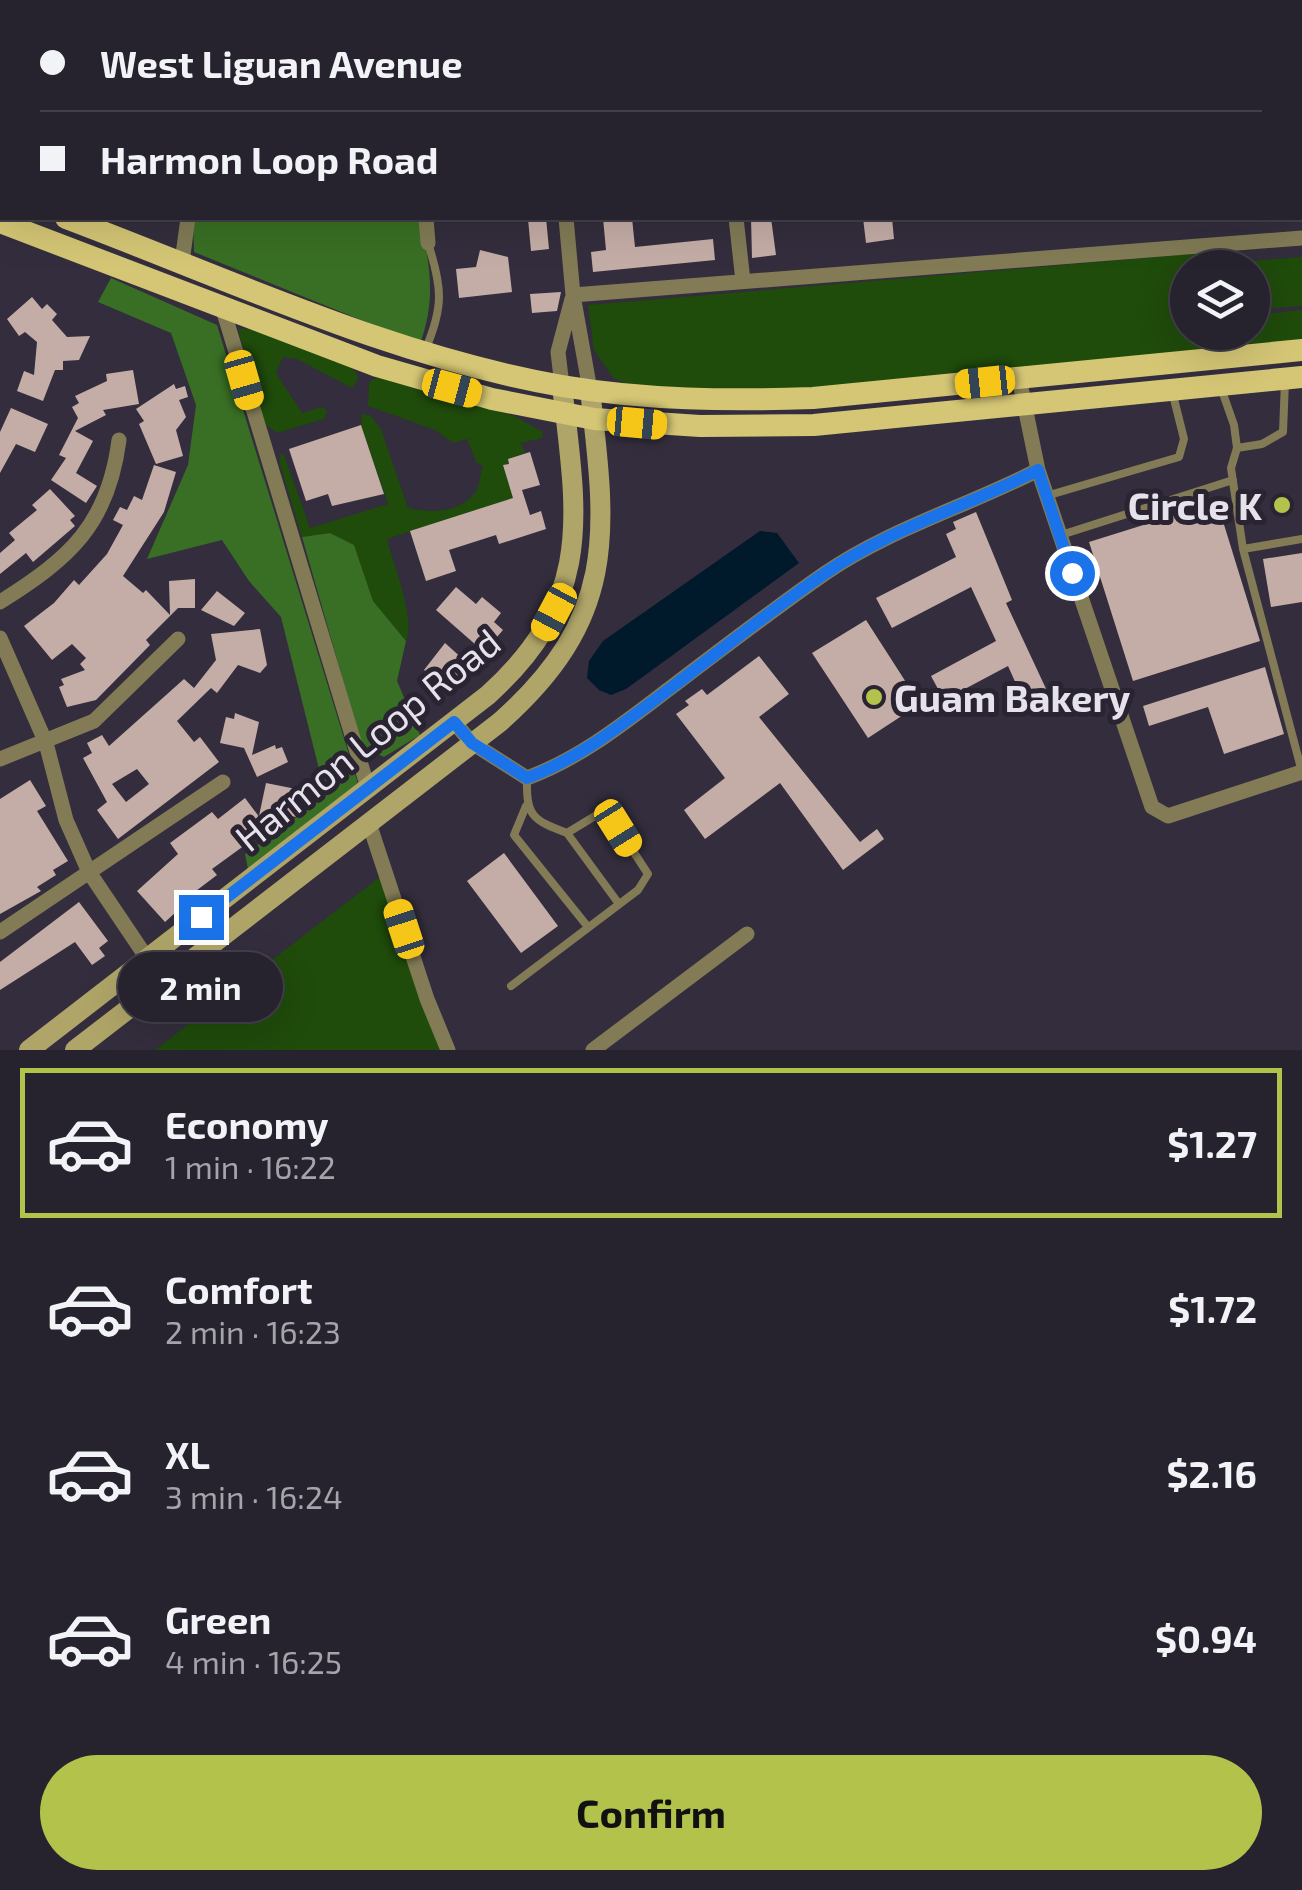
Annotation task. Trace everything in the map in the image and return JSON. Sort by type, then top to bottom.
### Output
[{"type":"main road","points":[[71,220],[424,352],[590,390],[773,400],[1302,350]]},
{"type":"main road","points":[[0,222],[414,378],[594,419],[700,426],[801,426],[1294,378]]},
{"type":"main road","name":"Harmon Loop Road","points":[[30,1050],[454,722],[525,658],[547,624],[564,585],[575,533],[562,386]]},
{"type":"main road","name":"Harmon Loop Road","points":[[75,1050],[472,743],[528,698],[547,676],[572,638],[591,594],[603,534],[590,390]]},
{"type":"street","points":[[182,262],[188,220]]},
{"type":"street","points":[[426,220],[428,243]]},
{"type":"street","points":[[566,220],[573,295],[590,390]]},
{"type":"street","points":[[736,220],[743,280]]},
{"type":"street","points":[[573,295],[1302,238]]},
{"type":"street","points":[[562,386],[558,352],[573,295]]},
{"type":"street","points":[[222,306],[368,788]]},
{"type":"street","points":[[1018,378],[1021,405],[1046,496],[1152,807],[1168,816],[1302,772]]},
{"type":"street","points":[[0,602],[43,575],[89,528],[113,483],[119,440]]},
{"type":"street","points":[[454,722],[472,743],[527,778],[556,767],[600,741],[828,571],[916,525],[988,496],[1038,470]]},
{"type":"street","points":[[0,638],[46,743],[66,820],[89,872],[163,982]]},
{"type":"street","points":[[0,759],[94,721],[178,639]]},
{"type":"street","points":[[0,932],[224,782]]},
{"type":"street","points":[[369,823],[426,1000],[448,1050]]},
{"type":"street","points":[[593,1050],[747,934]]},
{"type":"lane","points":[[424,352],[441,313],[438,273],[428,243]]},
{"type":"lane","points":[[1237,448],[1262,444],[1283,432],[1294,378]]},
{"type":"lane","points":[[1220,385],[1234,425],[1237,448],[1231,468],[1243,549],[1302,772]]},
{"type":"lane","points":[[1046,496],[1179,457],[1184,440],[1172,390]]},
{"type":"lane","points":[[1060,535],[1233,480]]},
{"type":"lane","points":[[1243,549],[1302,540]]},
{"type":"lane","points":[[527,778],[526,806],[514,835],[588,928]]},
{"type":"lane","points":[[526,806],[539,822],[567,833],[618,904]]},
{"type":"lane","points":[[511,986],[638,890],[648,874],[618,828],[600,813],[567,833]]},
{"type":"green space","points":[[193,220],[421,220],[430,296],[420,344],[194,252]]},
{"type":"green space","points":[[1170,256],[1170,350],[1198,350],[821,390],[644,392],[613,378],[594,350],[588,305]]},
{"type":"green space","points":[[1302,257],[1302,306],[1270,309],[1270,259]]},
{"type":"green space","points":[[111,278],[217,325],[359,787],[248,869],[245,854],[308,809],[322,781],[281,617],[249,581],[222,540],[147,559],[188,465],[196,405],[171,333],[98,302]]},
{"type":"green space","points":[[1302,310],[1302,339],[1270,342],[1270,313]]},
{"type":"green space","points":[[238,329],[253,329],[347,362],[359,377],[352,388],[297,359],[283,357],[276,373],[302,413],[322,407],[327,411],[324,419],[277,433],[264,423]]},
{"type":"green space","points":[[378,377],[514,416],[543,432],[542,438],[521,443],[525,453],[508,459],[509,464],[504,466],[514,498],[387,539],[406,605],[406,641],[373,601],[354,545],[330,533],[302,537],[280,464],[280,453],[310,528],[388,504],[361,425],[362,414],[370,415],[381,429],[408,508],[446,510],[471,497],[483,466],[476,462],[467,439],[453,443],[435,430],[368,406],[369,382]]},
{"type":"green space","points":[[330,533],[354,545],[373,601],[406,641],[397,681],[420,735],[384,757],[362,747],[302,537]]},
{"type":"green space","points":[[389,870],[445,1050],[155,1050]]},
{"type":"water","points":[[760,531],[777,533],[799,563],[626,689],[611,695],[587,678],[589,661],[603,641]]},
{"type":"building","points":[[528,220],[546,220],[549,249],[531,251]]},
{"type":"building","points":[[603,220],[632,220],[635,247],[713,239],[715,260],[593,272],[591,252],[606,250]]},
{"type":"building","points":[[751,220],[771,220],[776,255],[752,258]]},
{"type":"building","points":[[863,220],[892,220],[894,239],[866,243]]},
{"type":"building","points":[[480,250],[508,257],[512,292],[459,298],[456,269],[476,267]]},
{"type":"building","points":[[561,292],[557,311],[532,313],[530,294]]},
{"type":"building","points":[[32,297],[42,309],[47,304],[57,314],[52,320],[67,337],[90,336],[79,360],[63,361],[63,370],[55,370],[43,401],[17,391],[24,371],[34,375],[37,342],[25,332],[19,336],[7,319]]},
{"type":"building","points":[[133,370],[139,404],[103,410],[106,415],[75,431],[93,441],[76,473],[97,486],[86,503],[51,480],[66,458],[59,455],[78,418],[72,407],[79,403],[75,396],[107,381],[106,374]]},
{"type":"building","points":[[174,384],[176,389],[185,386],[188,397],[179,400],[186,417],[176,430],[183,456],[156,464],[139,424],[144,421],[136,409]]},
{"type":"building","points":[[11,408],[48,424],[35,452],[16,444],[0,473],[0,432]]},
{"type":"building","points":[[361,425],[384,494],[332,506],[328,494],[306,501],[289,449]]},
{"type":"building","points":[[530,452],[540,485],[522,490],[530,515],[541,511],[546,529],[499,544],[496,535],[449,550],[456,571],[426,581],[410,531],[513,498],[503,465],[509,464],[508,459]]},
{"type":"building","points":[[154,465],[176,472],[164,512],[123,576],[143,593],[146,590],[170,615],[169,581],[195,579],[195,608],[178,608],[146,640],[150,645],[96,700],[67,707],[59,687],[64,685],[61,679],[85,670],[80,664],[86,658],[72,644],[52,660],[24,626],[54,603],[74,580],[79,585],[107,554],[123,525],[113,520],[120,507],[127,510],[134,496],[142,500]]},
{"type":"building","points":[[50,489],[75,516],[70,520],[75,526],[33,562],[26,553],[0,574],[0,553],[15,540],[9,533],[37,510],[32,505]]},
{"type":"building","points":[[1217,502],[1260,641],[1133,681],[1089,542]]},
{"type":"building","points":[[976,512],[1012,600],[1006,603],[1048,693],[1025,704],[1008,666],[944,700],[931,676],[996,641],[971,587],[892,628],[876,598],[956,557],[946,534],[956,529],[953,522]]},
{"type":"building","points":[[1302,553],[1302,602],[1271,607],[1263,559]]},
{"type":"building","points":[[456,587],[476,604],[482,597],[501,613],[494,622],[503,630],[484,652],[436,610]]},
{"type":"building","points":[[217,591],[245,613],[234,626],[201,610]]},
{"type":"building","points":[[866,620],[920,704],[868,738],[812,653]]},
{"type":"building","points":[[260,629],[267,665],[260,673],[238,665],[217,693],[211,688],[177,721],[194,742],[200,737],[219,762],[118,839],[97,810],[107,802],[83,758],[92,753],[87,743],[102,735],[109,746],[184,679],[194,688],[216,660],[211,634]],"holes":[[[137,769],[149,784],[126,802],[112,784]]]},
{"type":"building","points":[[445,643],[474,669],[458,687],[449,682],[444,688],[424,670]]},
{"type":"building","points":[[759,656],[789,694],[759,717],[860,842],[877,829],[884,839],[843,870],[780,783],[705,839],[684,810],[725,778],[676,714],[689,705],[685,701],[702,689],[707,695]]},
{"type":"building","points":[[1265,667],[1284,734],[1224,754],[1208,707],[1149,726],[1143,706]]},
{"type":"building","points":[[235,713],[259,722],[252,755],[275,745],[276,749],[282,747],[288,762],[257,777],[244,748],[220,743],[226,717],[234,719]]},
{"type":"building","points":[[30,780],[46,806],[37,811],[68,861],[53,870],[56,875],[37,887],[41,891],[0,914],[0,799]]},
{"type":"building","points":[[266,783],[296,789],[294,798],[301,799],[297,817],[290,816],[289,822],[259,816]]},
{"type":"building","points":[[245,798],[272,834],[261,843],[256,837],[212,869],[217,875],[184,900],[186,903],[165,922],[137,891],[178,854],[170,843],[212,812],[218,819]]},
{"type":"building","points":[[504,853],[558,926],[521,953],[467,881]]},
{"type":"building","points":[[79,902],[108,941],[99,948],[105,956],[92,965],[75,942],[0,990],[0,962]]},
{"type":"place","name":"Circle K","points":[[1282,505]]},
{"type":"place","name":"Guam Bakery","points":[[874,697]]},
{"type":"route","points":[[201,917],[454,722],[472,743],[527,778],[556,767],[600,741],[828,571],[916,525],[988,496],[1038,470],[1072,573]]}]
